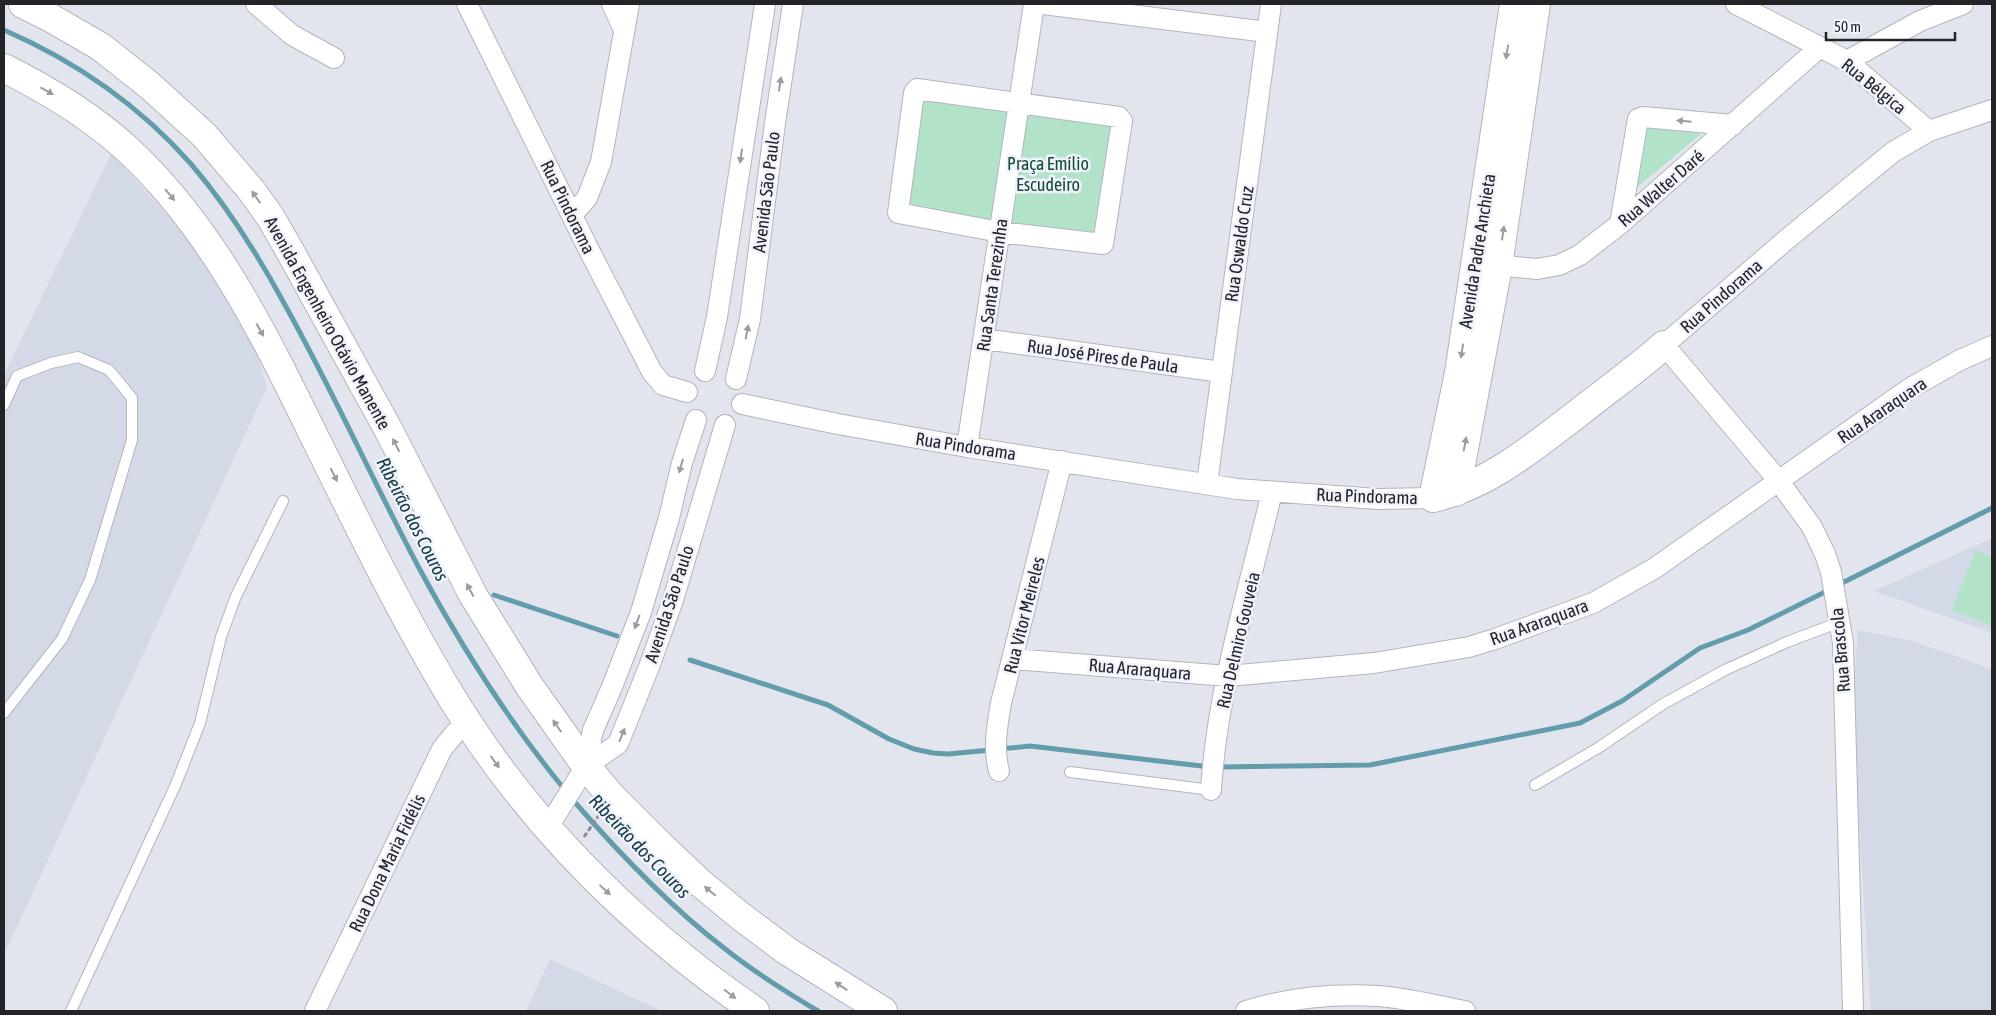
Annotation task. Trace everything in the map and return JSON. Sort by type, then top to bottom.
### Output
[{"type":"main road","name":"Avenida Engenheiro Otávio Manente","points":[[24,4],[101,47],[148,84],[204,134],[251,190],[291,253],[388,429],[473,596],[582,772],[612,796],[698,881],[739,915],[787,951],[883,1011]]},
{"type":"main road","name":"Avenida Padre Anchieta","points":[[1487,264],[1514,4]]},
{"type":"main road","name":"Avenida Padre Anchieta","points":[[1444,495],[1536,4]]},
{"type":"main road","points":[[4,68],[79,110],[128,150],[169,194],[212,250],[242,296],[278,362],[404,612],[467,722],[523,800],[554,818],[596,881],[662,941],[755,1011]]},
{"type":"main road","name":"Rua Pindorama","points":[[1444,495],[1492,475],[1530,450],[1664,345]]},
{"type":"street","points":[[256,4],[292,35],[334,58]]},
{"type":"street","name":"Rua Pindorama","points":[[467,4],[657,381],[671,389],[687,392]]},
{"type":"street","points":[[612,4],[624,30]]},
{"type":"street","points":[[572,215],[587,198],[601,162],[629,4]]},
{"type":"street","name":"Avenida São Paulo","points":[[705,371],[717,318],[765,4]]},
{"type":"street","name":"Avenida São Paulo","points":[[736,379],[750,319],[775,123],[793,4]]},
{"type":"street","name":"Rua Santa Terezinha","points":[[968,447],[1034,4]]},
{"type":"street","points":[[1043,4],[1267,32]]},
{"type":"street","name":"Rua Oswaldo Cruz","points":[[1207,484],[1271,4]]},
{"type":"street","name":"Rua Bélgica","points":[[1736,4],[1847,60],[1929,131]]},
{"type":"street","points":[[1847,60],[1920,22],[1963,4]]},
{"type":"street","name":"Rua Walter Daré","points":[[1487,264],[1537,269],[1559,265],[1580,255],[1620,224],[1820,47]]},
{"type":"street","points":[[917,89],[1020,103],[1121,119],[1104,243],[1101,245],[1000,232],[898,213],[914,93],[917,89]]},
{"type":"street","name":"Rua Pindorama","points":[[1664,345],[1857,180],[1893,152],[1929,131],[1992,110]]},
{"type":"street","points":[[1620,224],[1638,119],[1643,117],[1733,125]]},
{"type":"street","points":[[747,119],[775,123]]},
{"type":"street","name":"Rua José Pires de Paula","points":[[984,339],[1221,372]]},
{"type":"street","name":"Rua Brascola","points":[[1664,345],[1778,480],[1812,527],[1831,572],[1843,652],[1852,1011]]},
{"type":"street","name":"Rua Araraquara","points":[[1013,659],[1228,676],[1374,663],[1469,647],[1495,639],[1592,603],[1655,568],[1909,389],[1960,360],[1992,346]]},
{"type":"street","points":[[705,371],[725,371],[736,379],[742,391],[742,404],[736,417],[725,424],[715,426],[705,425],[696,420],[690,412],[687,392],[697,376],[705,371]]},
{"type":"street","name":"Rua Pindorama","points":[[742,404],[838,424],[968,447],[1207,484],[1272,492],[1378,499],[1444,495]]},
{"type":"street","name":"Avenida São Paulo","points":[[554,818],[582,772],[593,730],[641,612],[666,527],[682,463],[696,420]]},
{"type":"street","name":"Avenida São Paulo","points":[[582,772],[618,744],[673,600],[725,424]]},
{"type":"street","name":"Rua Vitor Meireles","points":[[998,766],[996,738],[1001,703],[1062,461]]},
{"type":"street","name":"Rua Delmiro Gouveia","points":[[1211,785],[1215,746],[1228,676],[1272,492]]},
{"type":"street","name":"Rua Dona Maria Fidélis","points":[[315,1011],[439,754],[448,740],[467,722]]},
{"type":"street","points":[[1246,1011],[1310,998],[1355,995],[1400,999],[1465,1011]]},
{"type":"lane","points":[[4,405],[17,376],[51,363],[78,357],[110,370],[132,398],[132,440],[90,580],[62,639],[4,713]]},
{"type":"lane","points":[[71,1011],[176,784],[200,723],[221,637],[236,596],[283,501]]},
{"type":"lane","points":[[1535,785],[1598,748],[1663,704],[1725,670],[1787,642],[1840,622]]},
{"type":"lane","points":[[1070,772],[1211,785]]},
{"type":"path","points":[[587,833],[600,814]]},
{"type":"shaded area","points":[[111,154],[187,236],[253,342],[267,387],[4,955],[4,375]]},
{"type":"shaded area","points":[[1992,538],[1992,633],[1874,591]]},
{"type":"shaded area","points":[[1858,630],[1913,641],[1992,669],[1992,1011],[1871,1011],[1857,796],[1855,671]]},
{"type":"shaded area","points":[[550,959],[662,1011],[526,1011]]},
{"type":"green space","name":"Praça Emílio Escudeiro","points":[[919,96],[1112,125],[1096,239],[905,206]]},
{"type":"green space","points":[[1645,124],[1701,134],[1635,189]]},
{"type":"green space","points":[[1976,550],[1992,557],[1992,618],[1990,625],[1951,610]]},
{"type":"waterway","name":"Ribeirão dos Couros","points":[[4,30],[56,56],[128,104],[171,143],[218,197],[253,250],[285,305],[320,370],[419,568],[452,626],[524,738],[565,790]]},
{"type":"waterway","points":[[1838,585],[1992,508]]},
{"type":"waterway","points":[[1218,767],[1370,765],[1580,723],[1622,701],[1700,648],[1748,630],[1829,590]]},
{"type":"waterway","points":[[494,595],[617,636]]},
{"type":"waterway","points":[[690,660],[828,705],[889,739],[914,749],[948,754],[991,750]]},
{"type":"waterway","points":[[1000,749],[1030,746],[1210,767]]},
{"type":"waterway","name":"Ribeirão dos Couros","points":[[572,799],[607,839],[683,914],[735,957],[818,1011]]}]
